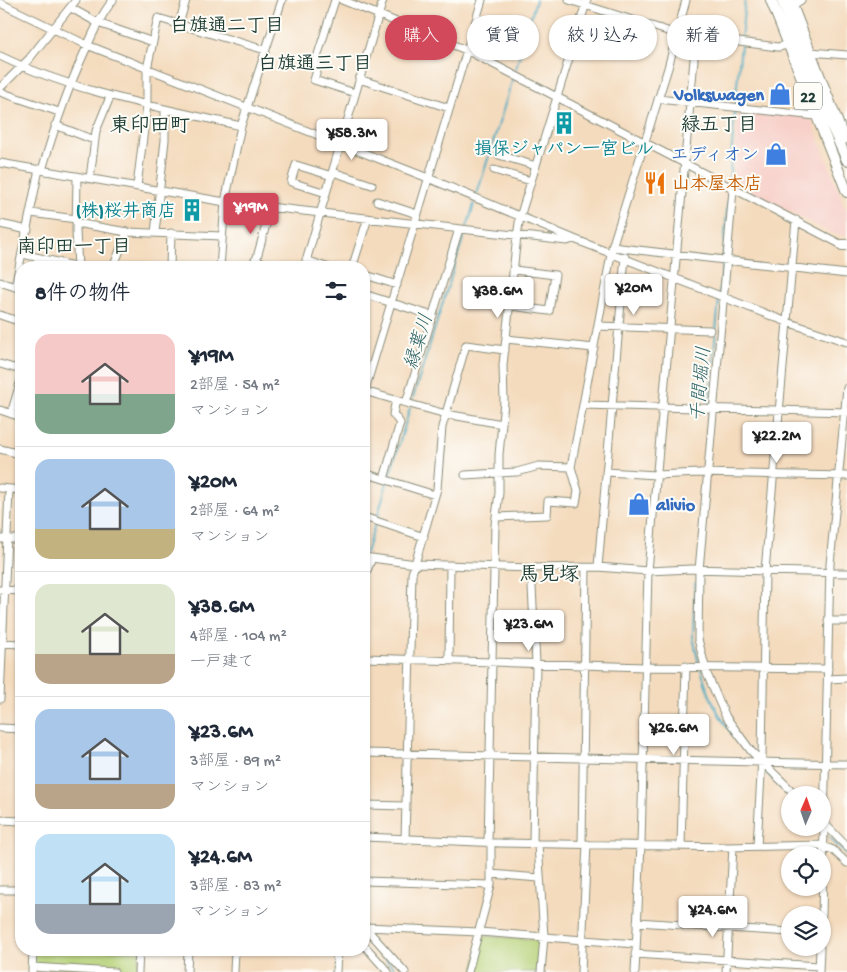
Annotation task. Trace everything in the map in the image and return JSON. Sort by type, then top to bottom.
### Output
[{"type":"highway","name":"22","points":[[771,0],[847,192]]},
{"type":"highway","points":[[782,0],[820,100],[847,160]]},
{"type":"highway","name":"22","points":[[791,3],[844,132],[847,145]]},
{"type":"street","points":[[9,8],[14,0]]},
{"type":"street","points":[[59,112],[0,90],[76,0]]},
{"type":"street","points":[[21,261],[40,170],[59,112],[98,23],[113,0]]},
{"type":"street","points":[[179,24],[186,0]]},
{"type":"street","points":[[220,261],[225,202],[241,126],[282,0]]},
{"type":"street","points":[[335,0],[315,64],[318,67],[314,80],[355,94]]},
{"type":"street","points":[[342,0],[466,50],[730,188],[845,245]]},
{"type":"street","points":[[306,261],[383,0]]},
{"type":"street","points":[[370,373],[398,285],[414,224],[482,0]]},
{"type":"street","points":[[569,0],[586,2],[667,30]]},
{"type":"street","points":[[682,15],[686,0]]},
{"type":"street","points":[[791,3],[801,0]]},
{"type":"street","points":[[468,972],[491,885],[494,566],[505,350],[511,306],[516,236],[520,217],[586,2]]},
{"type":"street","points":[[0,3],[88,46],[428,178],[574,239],[612,250],[675,254],[847,274]]},
{"type":"street","points":[[71,8],[98,23],[153,42]]},
{"type":"street","points":[[137,186],[147,105],[147,69],[158,18],[266,50]]},
{"type":"street","points":[[739,43],[778,47],[788,45]]},
{"type":"street","points":[[810,52],[847,55]]},
{"type":"street","points":[[0,56],[22,66],[110,96],[241,126]]},
{"type":"street","points":[[496,517],[547,514],[548,501],[576,503],[578,491],[571,467],[612,250],[669,60]]},
{"type":"street","points":[[635,972],[641,844],[648,571],[661,408],[694,60]]},
{"type":"street","points":[[359,79],[449,108]]},
{"type":"street","points":[[90,178],[94,140],[110,96]]},
{"type":"street","points":[[658,99],[689,104],[816,116]]},
{"type":"street","points":[[155,232],[165,140],[166,110]]},
{"type":"street","points":[[55,125],[94,140]]},
{"type":"street","points":[[499,155],[536,166]]},
{"type":"street","points":[[0,164],[225,202],[516,236],[566,241],[574,239]]},
{"type":"street","points":[[326,193],[291,182],[296,165],[372,185]]},
{"type":"street","points":[[494,170],[531,181]]},
{"type":"street","points":[[77,176],[78,261]]},
{"type":"street","points":[[730,188],[696,569],[698,639],[704,666],[726,718],[750,751],[787,786]]},
{"type":"street","points":[[377,201],[417,214]]},
{"type":"street","points":[[256,261],[271,207]]},
{"type":"street","points":[[31,213],[127,232],[222,236]]},
{"type":"street","points":[[354,261],[368,218]]},
{"type":"street","points":[[757,846],[764,668],[765,571],[796,220]]},
{"type":"street","points":[[0,224],[28,230]]},
{"type":"street","points":[[406,403],[459,229]]},
{"type":"street","points":[[116,261],[127,232]]},
{"type":"street","points":[[170,261],[171,233]]},
{"type":"street","points":[[612,250],[624,257],[787,322],[847,342]]},
{"type":"street","points":[[22,254],[52,261]]},
{"type":"street","points":[[598,567],[613,407],[624,257]]},
{"type":"street","points":[[511,306],[549,311],[555,275],[514,270]]},
{"type":"street","points":[[370,276],[398,285]]},
{"type":"street","points":[[0,282],[15,287]]},
{"type":"street","points":[[370,296],[433,316]]},
{"type":"street","points":[[0,316],[15,320]]},
{"type":"street","points":[[598,326],[669,327],[710,330]]},
{"type":"street","points":[[506,339],[594,348]]},
{"type":"street","points":[[405,840],[412,574],[435,495],[442,426],[466,345],[505,350]]},
{"type":"street","points":[[0,364],[15,368]]},
{"type":"street","points":[[825,786],[830,573],[847,388]]},
{"type":"street","points":[[370,394],[446,414],[502,424]]},
{"type":"street","points":[[11,414],[15,400]]},
{"type":"street","points":[[384,479],[400,423],[394,414],[396,400]]},
{"type":"street","points":[[583,405],[846,412]]},
{"type":"street","points":[[0,410],[15,415]]},
{"type":"street","points":[[0,449],[15,453]]},
{"type":"street","points":[[465,475],[517,472],[539,466],[571,467]]},
{"type":"street","points":[[606,472],[656,475],[705,473],[847,476]]},
{"type":"street","points":[[370,475],[435,495]]},
{"type":"street","points":[[0,488],[15,490]]},
{"type":"street","points":[[0,699],[4,539],[9,490]]},
{"type":"street","points":[[370,519],[424,536]]},
{"type":"street","points":[[370,558],[416,564],[531,568],[598,567],[648,571],[696,569],[847,573]]},
{"type":"street","points":[[449,661],[450,565]]},
{"type":"street","points":[[531,568],[536,663],[535,844],[544,937],[541,972]]},
{"type":"street","points":[[581,972],[584,844],[582,759],[586,568]]},
{"type":"street","points":[[2,590],[15,591]]},
{"type":"street","points":[[828,621],[847,621]]},
{"type":"street","points":[[1,643],[15,644]]},
{"type":"street","points":[[370,658],[645,667],[704,666],[828,669]]},
{"type":"street","points":[[681,846],[690,666]]},
{"type":"street","points":[[828,679],[847,678]]},
{"type":"street","points":[[0,728],[15,729]]},
{"type":"street","points":[[370,753],[847,764]]},
{"type":"street","points":[[370,804],[405,806]]},
{"type":"street","points":[[0,820],[15,821]]},
{"type":"street","points":[[831,831],[845,844]]},
{"type":"street","points":[[370,837],[535,844],[781,846]]},
{"type":"street","points":[[726,972],[733,846]]},
{"type":"street","points":[[831,849],[847,863]]},
{"type":"street","points":[[491,874],[539,878]]},
{"type":"street","points":[[370,881],[491,885]]},
{"type":"street","points":[[0,890],[15,890]]},
{"type":"street","points":[[637,922],[781,931]]},
{"type":"street","points":[[370,926],[479,932],[636,944]]},
{"type":"street","points":[[370,933],[405,972],[411,972]]},
{"type":"street","points":[[370,952],[388,972]]},
{"type":"street","points":[[636,954],[727,958],[819,969],[820,956]]},
{"type":"street","points":[[33,956],[32,970],[114,972]]},
{"type":"street","points":[[138,972],[139,956]]},
{"type":"street","points":[[187,972],[188,956]]},
{"type":"street","points":[[235,956],[234,972],[240,972]]},
{"type":"street","points":[[336,972],[337,956]]},
{"type":"shaded area","points":[[739,108],[810,116],[847,213],[847,236],[833,234],[732,182]]},
{"type":"green space","points":[[481,936],[540,940],[537,972],[473,972]]},
{"type":"green space","points":[[33,956],[139,956],[138,972],[32,967]]},
{"type":"waterway","name":"縁葉川","points":[[515,71],[536,0]]},
{"type":"waterway","name":"千間堀川","points":[[741,40],[745,0]]},
{"type":"waterway","name":"千間堀川","points":[[735,105],[741,45]]},
{"type":"waterway","name":"縁葉川","points":[[477,194],[513,78]]},
{"type":"waterway","name":"千間堀川","points":[[729,184],[735,109]]},
{"type":"waterway","name":"千間堀川","points":[[723,257],[729,189]]},
{"type":"waterway","name":"縁葉川","points":[[467,227],[474,204]]},
{"type":"waterway","name":"縁葉川","points":[[412,401],[465,232]]},
{"type":"waterway","name":"千間堀川","points":[[719,294],[723,261]]},
{"type":"waterway","name":"千間堀川","points":[[709,406],[719,299]]},
{"type":"waterway","name":"縁葉川","points":[[389,477],[410,408]]},
{"type":"waterway","name":"千間堀川","points":[[704,471],[709,411]]},
{"type":"waterway","name":"千間堀川","points":[[702,498],[704,476]]},
{"type":"waterway","name":"縁葉川","points":[[377,518],[387,483]]},
{"type":"waterway","name":"縁葉川","points":[[370,540],[375,524]]},
{"type":"waterway","name":"千間堀川","points":[[695,583],[693,636],[699,665]]},
{"type":"waterway","name":"千間堀川","points":[[701,669],[709,694],[720,716],[751,756]]},
{"type":"waterway","name":"千間堀川","points":[[764,770],[781,788]]},
{"type":"waterway","name":"千間堀川","points":[[829,837],[847,855]]},
{"type":"waterway","name":"縁葉川","points":[[370,941],[397,972]]},
{"type":"place","name":"Volkswagen","points":[[780,94]]},
{"type":"place","name":"損保ジャパン一宮ビル","points":[[564,123]]},
{"type":"place","name":"エディオン","points":[[776,154]]},
{"type":"place","name":"山本屋本店","points":[[655,183]]},
{"type":"place","name":"(株)桜井商店","points":[[192,210]]},
{"type":"place","name":"alivio","points":[[639,504]]},
{"type":"district","name":"白旗通二丁目","points":[[227,24]]},
{"type":"district","name":"白旗通三丁目","points":[[315,62]]},
{"type":"district","name":"緑五丁目","points":[[719,123]]},
{"type":"district","name":"東印田町","points":[[150,124]]},
{"type":"district","name":"南印田一丁目","points":[[74,245]]},
{"type":"district","name":"馬見塚","points":[[549,573]]}]
